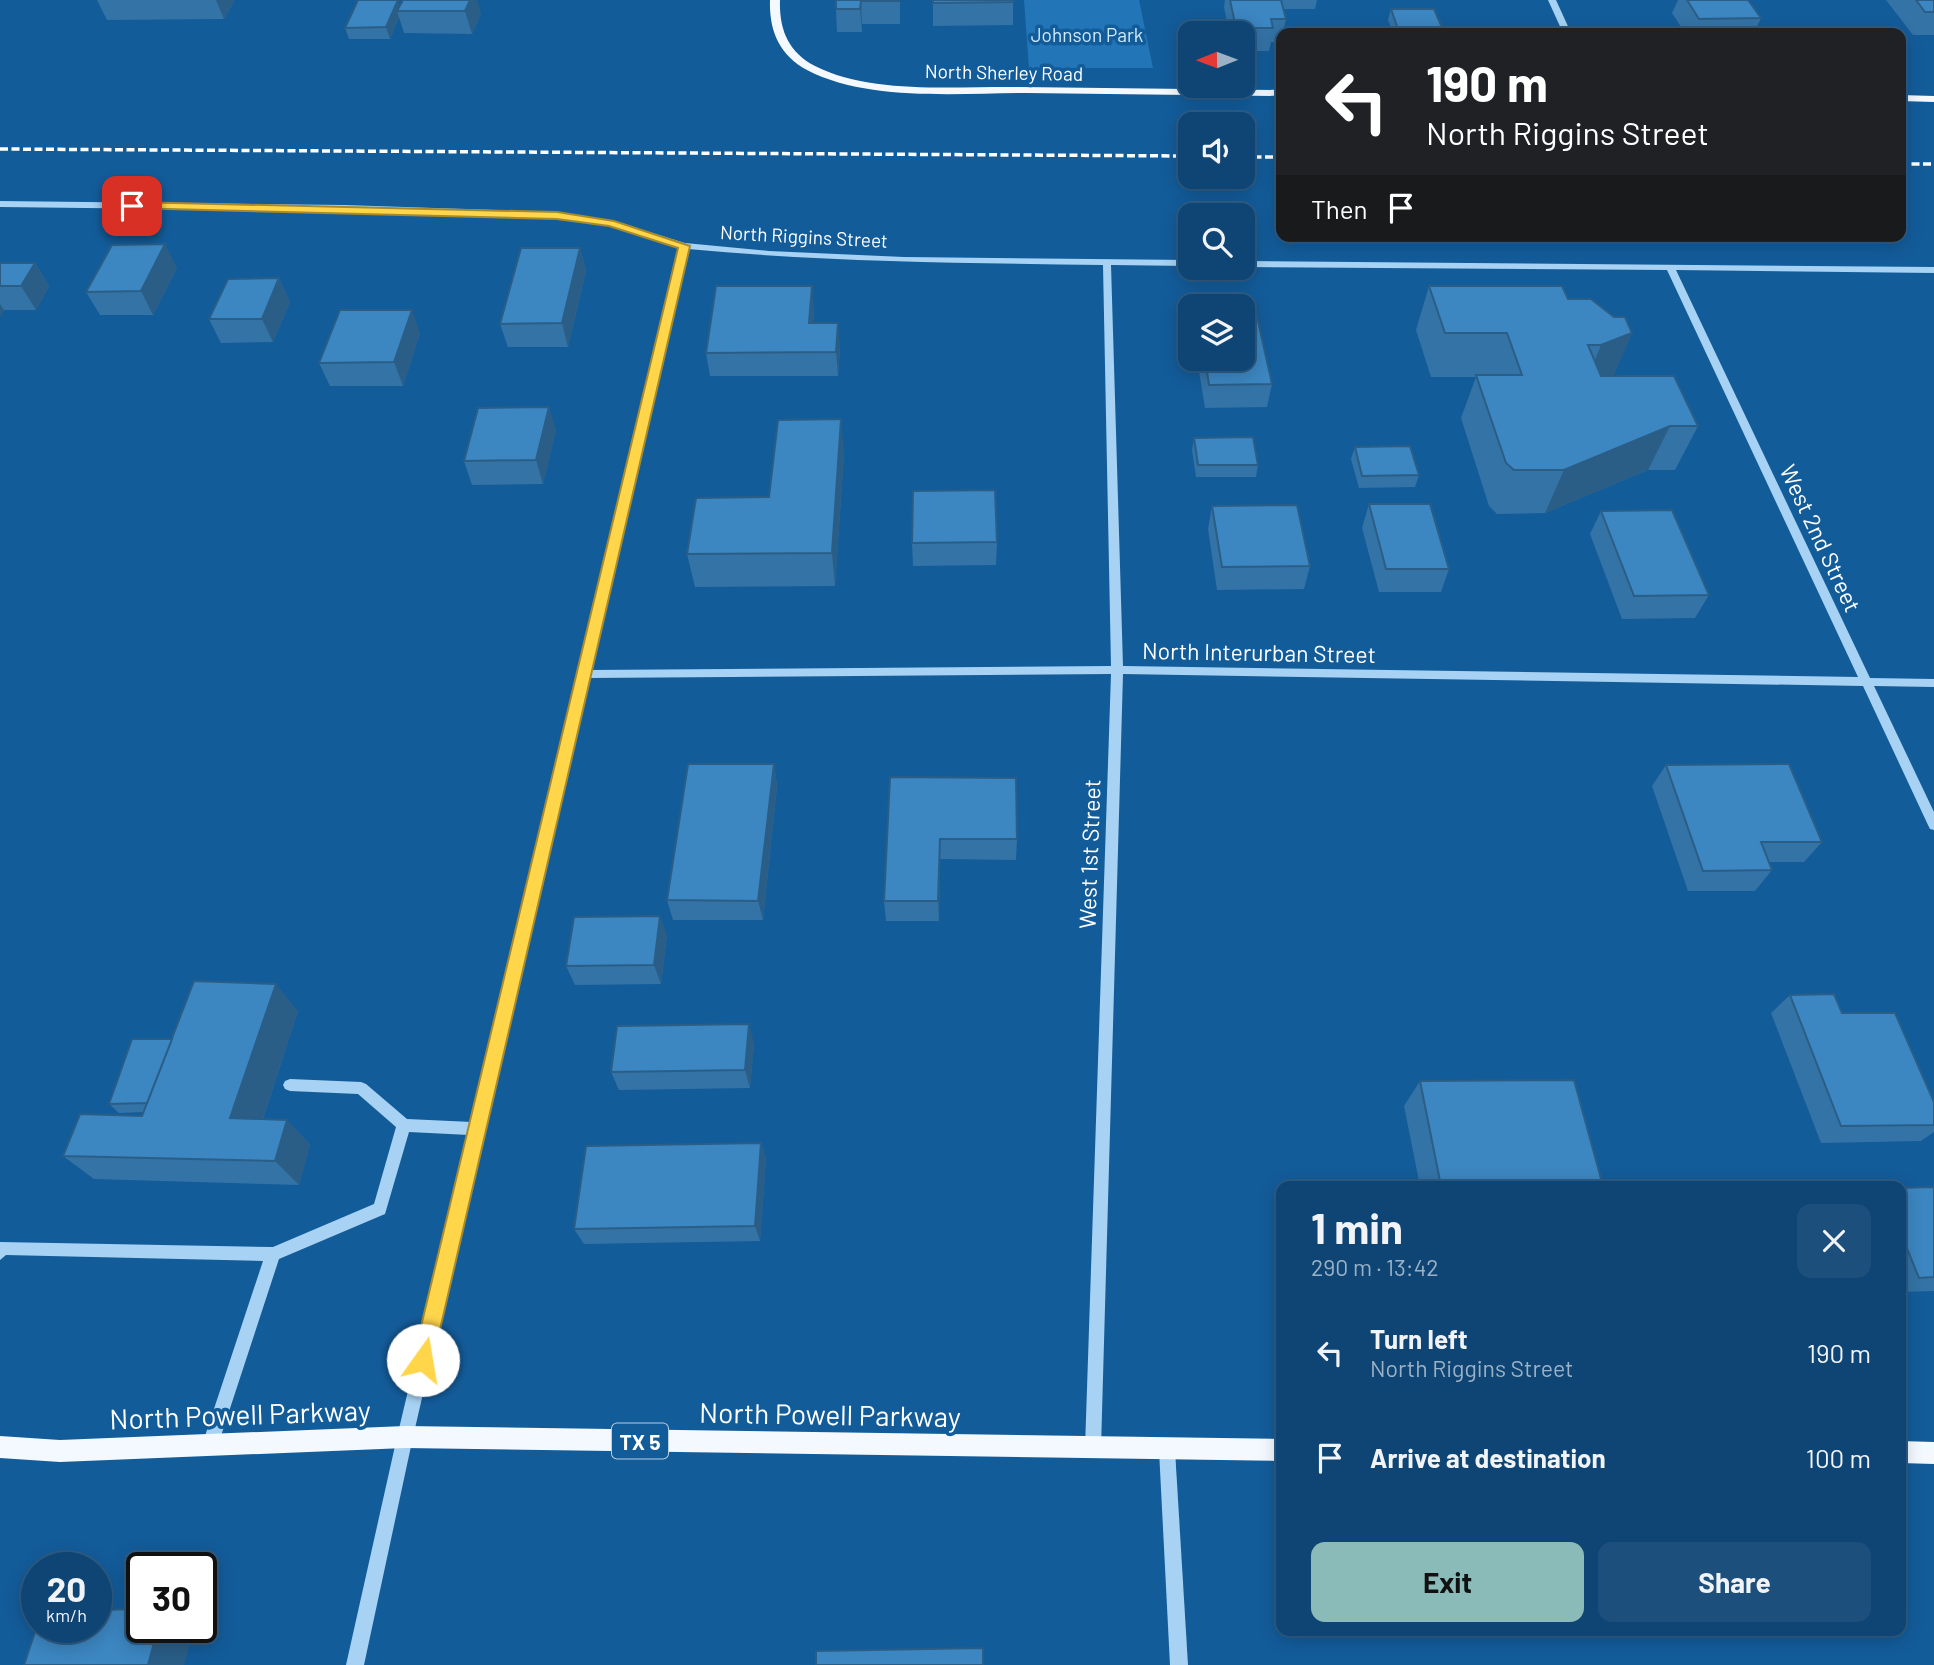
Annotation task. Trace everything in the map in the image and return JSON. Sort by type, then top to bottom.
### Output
[{"type":"main road","name":"North Sherley Road","points":[[775,0],[775,27],[786,49],[812,68],[856,80],[939,89],[1276,93]]},
{"type":"main road","points":[[1906,98],[1934,99]]},
{"type":"main road","name":"North Powell Parkway","points":[[0,1447],[60,1451],[405,1437],[1276,1450]]},
{"type":"main road","points":[[1906,1452],[1934,1453]]},
{"type":"street","points":[[1552,0],[1565,28]]},
{"type":"street","name":"North Riggins Street","points":[[0,204],[344,208],[557,215],[610,223],[684,246],[769,254],[904,260],[1178,263]]},
{"type":"street","points":[[355,1665],[405,1437],[684,246]]},
{"type":"street","name":"West 1st Street","points":[[1093,1448],[1117,670],[1107,262]]},
{"type":"street","points":[[1255,264],[1671,270],[1934,270]]},
{"type":"street","name":"West 2nd Street","points":[[1671,270],[1934,825]]},
{"type":"street","name":"North Interurban Street","points":[[584,674],[1117,670],[1934,683]]},
{"type":"street","points":[[290,1085],[361,1088],[404,1125],[477,1129]]},
{"type":"street","points":[[0,1253],[2,1248],[273,1254],[380,1209],[404,1125]]},
{"type":"street","points":[[210,1444],[273,1254]]},
{"type":"street","points":[[1167,1450],[1179,1665]]},
{"type":"green space","name":"Johnson Park","points":[[1024,0],[1139,0],[1153,68],[1029,68]]},
{"type":"building","points":[[358,0],[398,0],[386,27],[345,28]]},
{"type":"building","points":[[403,0],[470,0],[465,11],[397,11]]},
{"type":"building","points":[[836,0],[899,1],[861,1],[860,9],[836,9]]},
{"type":"building","points":[[933,0],[1013,0],[1013,2],[933,3]]},
{"type":"building","points":[[1230,0],[1281,0],[1286,19],[1271,19],[1273,28],[1255,28],[1255,21],[1234,21]]},
{"type":"building","points":[[1687,0],[1748,0],[1761,18],[1699,19]]},
{"type":"building","points":[[1916,0],[1934,0],[1934,12],[1925,12]]},
{"type":"building","points":[[1391,9],[1434,9],[1442,28],[1398,28]]},
{"type":"building","points":[[165,244],[141,291],[86,292],[112,245]]},
{"type":"building","points":[[521,248],[580,248],[562,323],[500,324]]},
{"type":"building","points":[[0,263],[35,263],[21,286],[0,286]]},
{"type":"building","points":[[279,278],[262,319],[209,319],[228,279]]},
{"type":"building","points":[[716,286],[812,286],[809,323],[838,323],[836,352],[706,353]]},
{"type":"building","points":[[1429,286],[1562,286],[1568,299],[1591,299],[1614,317],[1625,317],[1632,333],[1601,345],[1588,345],[1601,376],[1674,376],[1698,426],[1670,426],[1564,470],[1514,470],[1506,463],[1476,375],[1522,375],[1507,333],[1445,333]]},
{"type":"building","points":[[1255,308],[1272,384],[1209,385],[1207,371],[1255,371]]},
{"type":"building","points":[[340,310],[412,310],[394,362],[319,363]]},
{"type":"building","points":[[549,407],[536,460],[464,461],[478,408]]},
{"type":"building","points":[[841,419],[832,553],[687,554],[696,498],[769,497],[778,420]]},
{"type":"building","points":[[1253,437],[1258,465],[1198,465],[1194,438]]},
{"type":"building","points":[[1410,446],[1419,475],[1362,476],[1355,447]]},
{"type":"building","points":[[995,490],[997,542],[912,543],[913,491]]},
{"type":"building","points":[[1369,504],[1430,504],[1449,569],[1386,569]]},
{"type":"building","points":[[1297,505],[1310,566],[1222,567],[1212,506]]},
{"type":"building","points":[[1672,510],[1709,595],[1634,596],[1601,511]]},
{"type":"building","points":[[688,764],[774,764],[758,901],[667,900]]},
{"type":"building","points":[[1789,764],[1822,842],[1761,842],[1772,870],[1703,871],[1666,765]]},
{"type":"building","points":[[890,777],[1016,778],[1017,839],[940,839],[938,901],[884,901]]},
{"type":"building","points":[[660,916],[654,965],[566,966],[574,917]]},
{"type":"building","points":[[194,981],[276,984],[230,1118],[287,1120],[275,1161],[63,1156],[80,1114],[142,1116]]},
{"type":"building","points":[[1834,994],[1842,1013],[1895,1013],[1934,1102],[1934,1125],[1841,1126],[1790,995]]},
{"type":"building","points":[[749,1024],[745,1070],[611,1072],[617,1026]]},
{"type":"building","points":[[132,1039],[172,1039],[147,1103],[109,1104]]},
{"type":"building","points":[[1574,1080],[1602,1181],[1440,1181],[1420,1081]]},
{"type":"building","points":[[761,1143],[755,1226],[574,1229],[586,1146]]},
{"type":"building","points":[[1934,1187],[1934,1277],[1919,1278],[1906,1246],[1906,1188]]},
{"type":"building","points":[[126,1609],[126,1643],[154,1643],[148,1665],[24,1665],[31,1643],[112,1643],[112,1610]]},
{"type":"building","points":[[983,1648],[983,1665],[816,1665],[816,1651]]},
{"type":"railway","points":[[0,149],[1178,156]]},
{"type":"railway","points":[[1255,157],[1276,157]]},
{"type":"railway","points":[[1906,164],[1934,164]]},
{"type":"route","points":[[132,206],[344,208],[557,215],[610,223],[684,246],[423,1360]]}]
